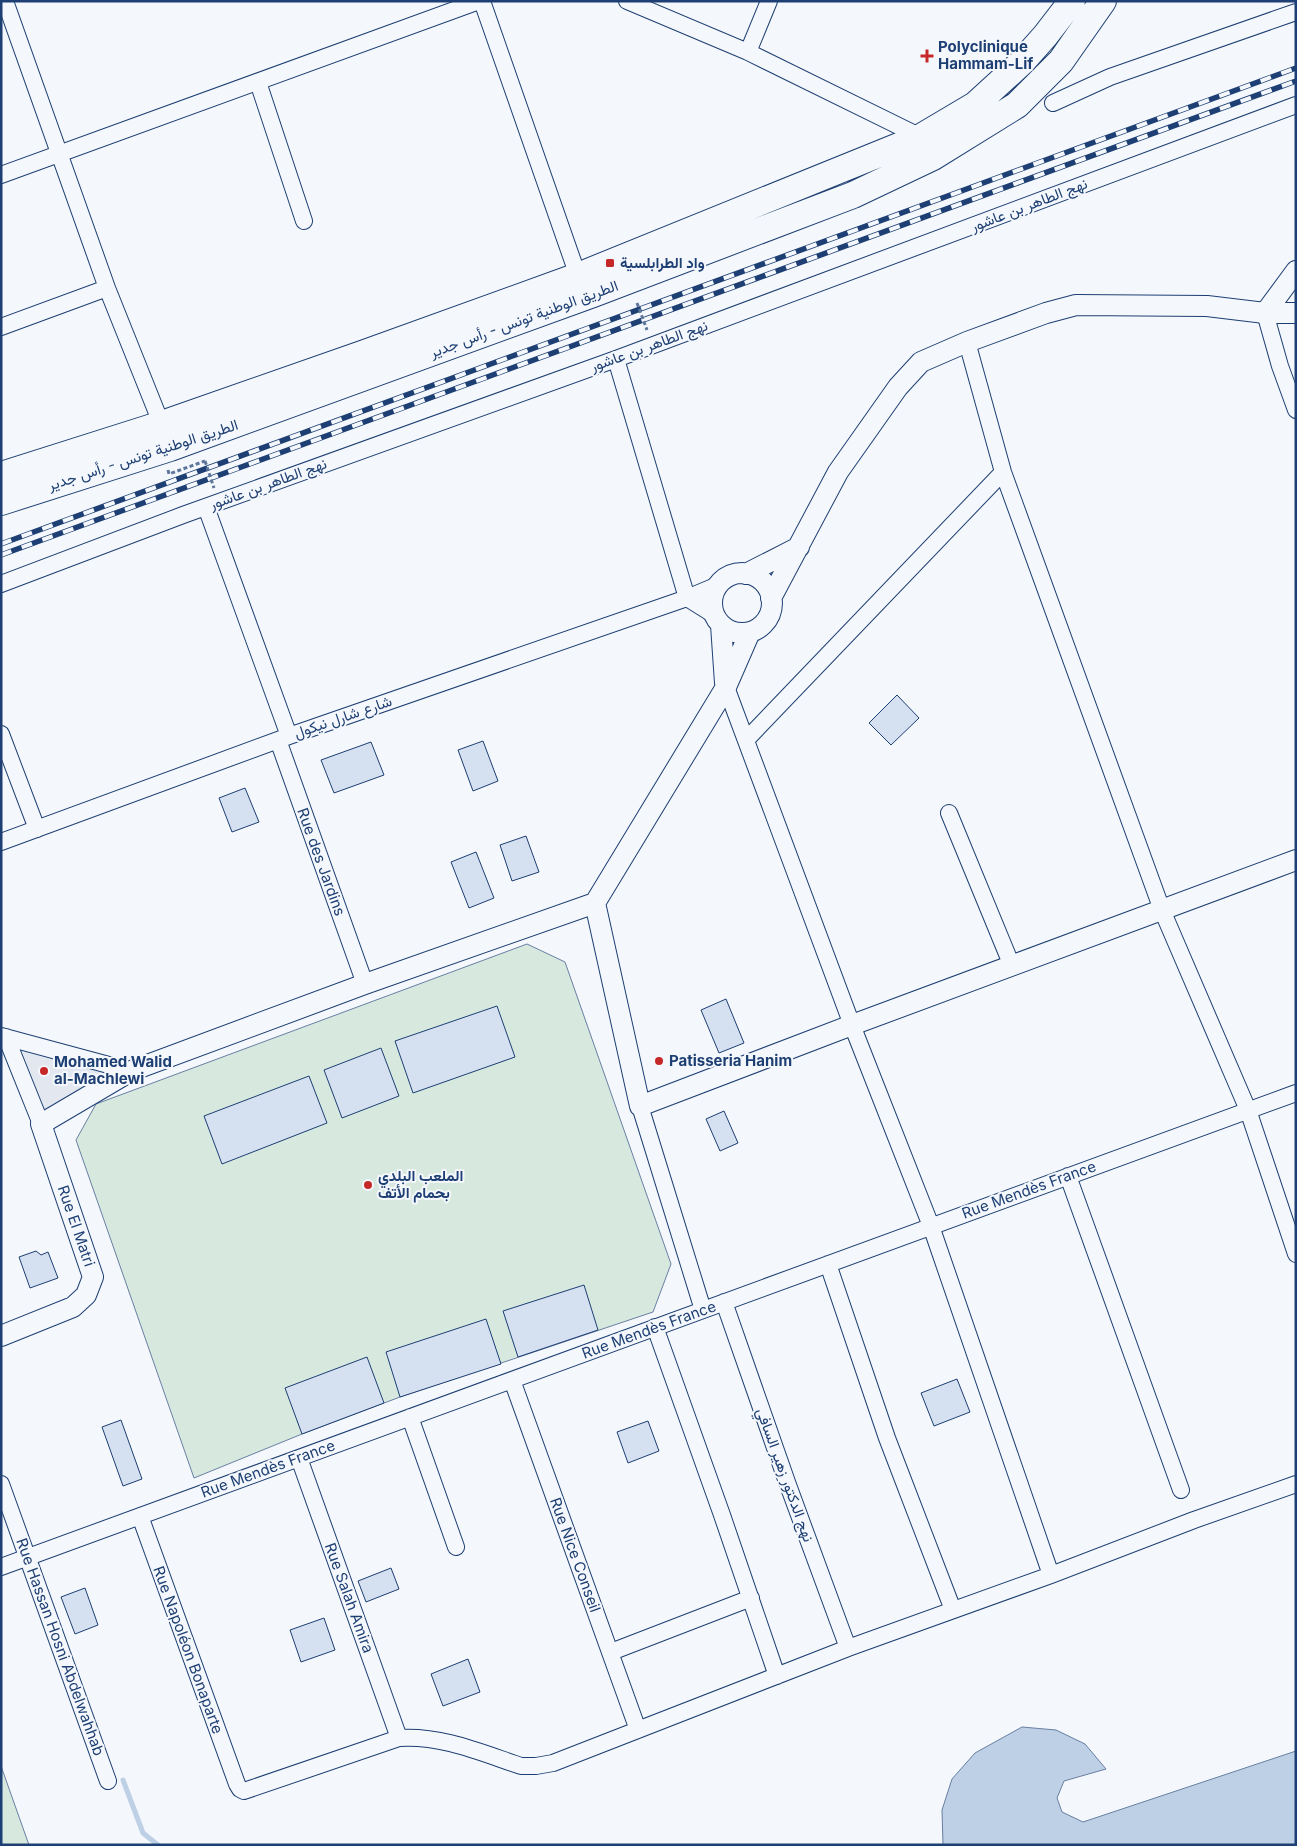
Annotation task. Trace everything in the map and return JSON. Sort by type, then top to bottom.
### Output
[{"type":"highway","name":"الطريق الوطنية تونس - رأس جدير","points":[[1,502],[166,436],[362,354],[578,276],[921,137],[975,105],[1021,63],[1072,1]]},
{"type":"highway","name":"الطريق الوطنية تونس - رأس جدير","points":[[1,475],[166,436],[593,294],[853,195],[933,157],[1017,105],[1062,61],[1103,1]]},
{"type":"street","points":[[5,1],[107,288],[166,436]]},
{"type":"street","points":[[1,175],[480,1],[578,276]]},
{"type":"street","points":[[627,1],[748,52],[921,137]]},
{"type":"street","points":[[748,52],[769,1]]},
{"type":"street","points":[[1053,103],[1110,77],[1296,12]]},
{"type":"street","points":[[258,82],[304,221]]},
{"type":"street","name":"نهج الطاهر بن عاشور","points":[[1,584],[206,507],[616,359],[1296,105]]},
{"type":"street","points":[[1265,313],[1296,272]]},
{"type":"street","points":[[1,327],[107,288]]},
{"type":"street","points":[[771,598],[838,472],[898,387],[921,362],[967,342],[1046,313],[1076,305],[1207,306],[1265,313],[1296,314]]},
{"type":"street","points":[[1265,313],[1280,366],[1296,410]]},
{"type":"street","points":[[967,342],[1003,472],[1162,910],[1248,1110],[1296,1254]]},
{"type":"street","points":[[616,359],[687,598],[718,620],[732,631],[750,632],[765,621],[771,610],[771,598],[766,586],[762,582],[752,575],[746,574],[734,575],[722,581],[715,590],[712,603],[718,620],[726,687],[852,1025],[931,1226],[1051,1575]]},
{"type":"street","points":[[746,740],[1003,472]]},
{"type":"street","name":"Rue des Jardins","points":[[206,507],[365,984]]},
{"type":"street","points":[[746,574],[799,547]]},
{"type":"street","name":"شارع شارل نيكول","points":[[1,842],[284,738],[687,598],[718,585]]},
{"type":"street","points":[[3,1036],[41,1124],[130,1071],[595,902],[726,687],[750,632]]},
{"type":"street","points":[[1,734],[37,829]]},
{"type":"street","points":[[949,813],[1012,966]]},
{"type":"street","points":[[640,1106],[1296,860]]},
{"type":"street","points":[[595,902],[640,1106],[703,1310]]},
{"type":"street","points":[[3,1036],[130,1071]]},
{"type":"street","name":"Rue Mendès France","points":[[1,1567],[1296,1092]]},
{"type":"street","name":"Rue El Matri","points":[[1,1336],[72,1307],[86,1295],[94,1277],[41,1124]]},
{"type":"street","points":[[1068,1176],[1181,1490]]},
{"type":"street","points":[[828,1264],[887,1438],[953,1610]]},
{"type":"street","name":"نهج الدكتور زهير السافي","points":[[724,1302],[791,1494],[848,1648]]},
{"type":"street","points":[[655,1327],[777,1676]]},
{"type":"street","name":"Rue Nice Conseil","points":[[512,1380],[638,1730]]},
{"type":"street","points":[[410,1417],[456,1547]]},
{"type":"street","name":"Rue Salah Amira","points":[[299,1458],[399,1738]]},
{"type":"street","name":"Rue Hassan Hosni Abdelwahhab","points":[[1,1484],[108,1781]]},
{"type":"street","points":[[399,1738],[431,1739],[521,1766],[553,1763],[848,1648],[1296,1484]]},
{"type":"street","name":"Rue Napoléon Bonaparte","points":[[140,1516],[240,1789],[248,1790],[399,1738]]},
{"type":"street","points":[[611,1652],[751,1598]]},
{"type":"path","points":[[637,302],[647,330]]},
{"type":"path","points":[[169,474],[205,461],[214,488]]},
{"type":"shaded area","name":"الملعب البلدي بحمام الأتف","points":[[527,944],[565,962],[671,1264],[653,1312],[400,1397],[194,1478],[76,1140],[96,1104]]},
{"type":"shaded area","points":[[9,1039],[125,1072],[39,1120]]},
{"type":"shaded area","points":[[1,1766],[29,1845],[1,1845]]},
{"type":"water","points":[[1022,1727],[1056,1730],[1085,1744],[1106,1769],[1064,1781],[1057,1798],[1062,1812],[1083,1822],[1296,1751],[1296,1845],[943,1845],[942,1810],[952,1779],[975,1753]]},
{"type":"building","points":[[897,695],[919,718],[891,745],[869,723]]},
{"type":"building","points":[[483,741],[498,781],[473,791],[458,750]]},
{"type":"building","points":[[371,742],[384,775],[334,793],[321,760]]},
{"type":"building","points":[[245,788],[259,822],[232,832],[219,798]]},
{"type":"building","points":[[526,836],[539,872],[512,881],[500,845]]},
{"type":"building","points":[[476,852],[494,898],[469,908],[451,862]]},
{"type":"building","points":[[726,999],[744,1043],[719,1053],[701,1010]]},
{"type":"building","points":[[497,1006],[515,1057],[413,1093],[395,1041]]},
{"type":"building","points":[[381,1048],[399,1096],[342,1118],[324,1070]]},
{"type":"building","points":[[309,1076],[327,1123],[222,1164],[204,1116]]},
{"type":"building","points":[[724,1111],[738,1143],[720,1151],[706,1119]]},
{"type":"building","points":[[36,1251],[41,1255],[48,1252],[58,1278],[30,1288],[19,1257]]},
{"type":"building","points":[[584,1285],[598,1330],[518,1357],[503,1311]]},
{"type":"building","points":[[486,1319],[501,1364],[400,1397],[386,1352]]},
{"type":"building","points":[[367,1357],[384,1403],[302,1434],[285,1388]]},
{"type":"building","points":[[957,1379],[970,1412],[934,1426],[921,1393]]},
{"type":"building","points":[[121,1420],[142,1479],[123,1486],[102,1427]]},
{"type":"building","points":[[648,1421],[659,1451],[628,1463],[617,1432]]},
{"type":"building","points":[[391,1568],[399,1589],[366,1602],[358,1581]]},
{"type":"building","points":[[85,1588],[98,1625],[75,1634],[61,1597]]},
{"type":"building","points":[[324,1618],[335,1650],[301,1662],[290,1630]]},
{"type":"building","points":[[468,1659],[480,1692],[443,1706],[431,1674]]},
{"type":"waterway","points":[[123,1780],[143,1833],[158,1845]]},
{"type":"railway","points":[[1,544],[1296,68]]},
{"type":"railway","points":[[1,555],[1296,81]]},
{"type":"place","name":"Polyclinique Hammam-Lif","points":[[927,56]]},
{"type":"place","name":"واد الطرابلسية","points":[[610,263]]},
{"type":"place","name":"Patisseria Hanim","points":[[659,1061]]},
{"type":"place","name":"Mohamed Walid al-Machlewi","points":[[44,1071]]},
{"type":"place","name":"الملعب البلدي بحمام الأتف","points":[[368,1185]]}]
